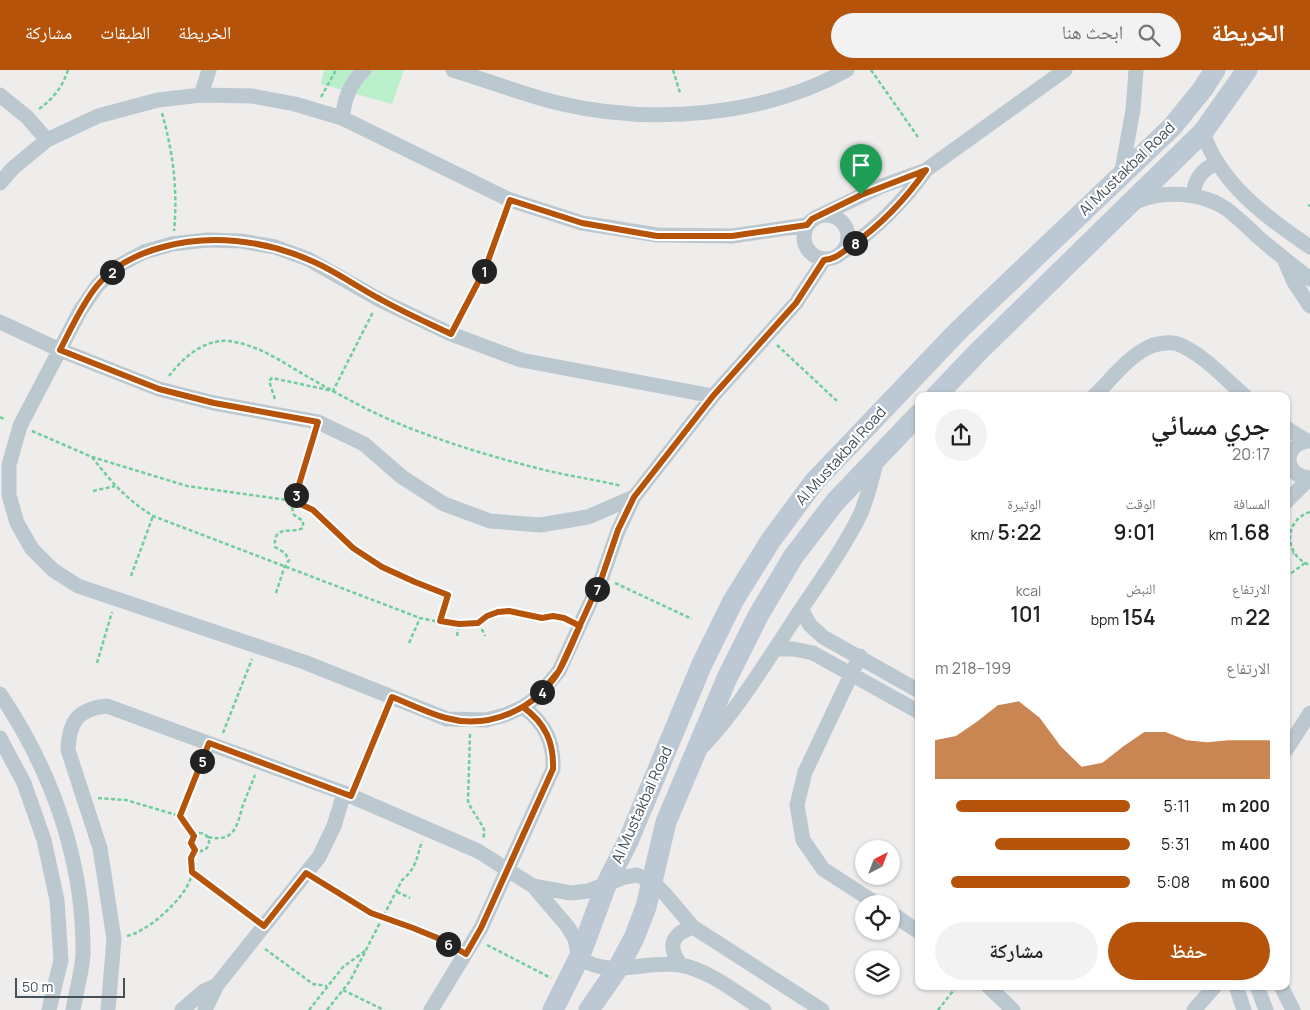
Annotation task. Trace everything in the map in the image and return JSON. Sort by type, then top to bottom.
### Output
[{"type":"main road","name":"Al Mustakbal Road","points":[[560,1002],[579,958],[606,885],[629,838],[702,664],[733,601],[771,540],[814,482],[959,330],[1172,127],[1202,90],[1215,70]]},
{"type":"main road","name":"Al Mustakbal Road","points":[[940,392],[978,352],[1203,132],[1247,70]]},
{"type":"main road","points":[[959,330],[962,342],[972,351],[978,352]]},
{"type":"main road","points":[[932,358],[944,361],[953,371],[954,377]]},
{"type":"main road","name":"Al Mustakbal Road","points":[[590,1010],[618,968],[634,938],[653,882],[666,822],[727,678],[753,625],[793,557],[835,502],[915,418]]},
{"type":"main road","points":[[629,838],[637,840],[646,839],[655,835],[666,822]]},
{"type":"street","points":[[201,95],[209,70]]},
{"type":"street","points":[[342,118],[345,98],[354,81],[364,70]]},
{"type":"street","points":[[453,70],[558,103],[614,113],[671,115],[727,110],[782,97],[847,70]]},
{"type":"street","points":[[926,170],[913,189],[886,217],[839,256],[824,260],[817,258],[806,247],[804,240],[813,220],[882,186],[926,170],[1065,70]]},
{"type":"street","points":[[1121,176],[1133,110],[1136,70]]},
{"type":"street","points":[[0,95],[27,117],[47,140]]},
{"type":"street","points":[[0,183],[13,168],[47,140],[98,116],[158,100],[201,95],[252,96],[315,109],[342,118],[510,200],[582,223],[657,236],[732,236],[833,216],[844,224],[849,237],[844,251]]},
{"type":"street","points":[[1203,132],[1217,163],[1225,175],[1245,196],[1310,247]]},
{"type":"street","points":[[1193,196],[1193,189],[1199,175],[1217,163]]},
{"type":"street","points":[[1128,206],[1142,199],[1167,194],[1193,196],[1211,201],[1228,210],[1284,260],[1310,279]]},
{"type":"street","points":[[713,396],[521,360],[451,334],[380,300],[308,259],[275,247],[241,241],[206,240],[172,244],[144,252],[118,266],[97,286],[60,350],[20,426],[9,465],[9,495],[17,524],[32,549],[52,570],[78,586],[304,662],[447,719],[471,721],[505,716],[537,697],[559,671],[602,577],[618,530],[636,494],[713,396],[796,303],[824,260]]},
{"type":"street","points":[[1284,260],[1294,282],[1310,306]]},
{"type":"street","points":[[0,322],[60,350],[159,389],[214,403],[318,422],[364,444],[402,477],[444,504],[490,521],[540,525],[588,517],[636,494]]},
{"type":"street","points":[[1098,392],[1133,357],[1146,348],[1161,343],[1177,343],[1196,355],[1240,392]]},
{"type":"street","points":[[1290,430],[1309,440]]},
{"type":"street","points":[[1290,455],[1295,445],[1309,440]]},
{"type":"street","points":[[695,754],[730,714],[775,649],[844,542],[861,512],[872,481],[877,458]]},
{"type":"street","points":[[1290,462],[1298,476],[1309,479],[1290,498]]},
{"type":"street","points":[[800,609],[810,625],[823,637],[860,656],[915,689]]},
{"type":"street","points":[[775,649],[794,649],[813,654],[915,710]]},
{"type":"street","points":[[860,656],[805,772],[797,806],[804,840],[823,869],[863,895]]},
{"type":"street","points":[[0,694],[16,718],[45,773],[67,832],[79,893],[83,956],[73,1010]]},
{"type":"street","points":[[108,1010],[114,939],[100,848],[68,750],[68,738],[72,726],[79,716],[89,708],[107,706],[348,794],[478,851],[533,886],[568,927],[575,939],[579,958],[591,965],[604,968],[660,965],[681,966],[707,975],[764,1010]]},
{"type":"street","points":[[431,1010],[474,939],[553,769],[553,754],[547,734],[535,716],[523,707]]},
{"type":"street","points":[[1290,744],[1310,713]]},
{"type":"street","points":[[0,738],[24,783],[44,840],[57,900],[61,960],[49,1010]]},
{"type":"street","points":[[206,1010],[217,985],[318,857],[348,794]]},
{"type":"street","points":[[533,886],[571,893],[588,891],[625,877],[637,875],[653,882],[693,927],[822,1010]]},
{"type":"street","points":[[900,919],[915,929]]},
{"type":"street","points":[[681,966],[673,955],[673,942],[681,931],[693,927]]},
{"type":"street","points":[[182,1010],[192,1000],[217,985]]},
{"type":"street","points":[[992,990],[1013,1010]]},
{"type":"street","points":[[1194,1010],[1212,990]]},
{"type":"street","points":[[1237,990],[1244,1010]]},
{"type":"street","points":[[1258,990],[1266,1010]]},
{"type":"street","points":[[1283,990],[1293,1010]]},
{"type":"street","points":[[182,1010],[187,1010]]},
{"type":"path","points":[[27,117],[46,104],[57,92],[65,80],[68,70]]},
{"type":"path","points":[[315,109],[336,70]]},
{"type":"path","points":[[673,70],[680,93]]},
{"type":"path","points":[[871,70],[918,137]]},
{"type":"path","points":[[158,100],[168,135],[175,171],[176,208],[172,244]]},
{"type":"path","points":[[451,334],[485,269],[510,200]]},
{"type":"path","points":[[333,391],[380,300]]},
{"type":"path","points":[[767,335],[837,401]]},
{"type":"path","points":[[159,389],[180,362],[192,352],[207,345],[227,341],[259,348],[333,391],[401,425],[462,447],[636,494]]},
{"type":"path","points":[[278,414],[269,381],[272,378],[333,391]]},
{"type":"path","points":[[0,417],[92,457],[187,486],[294,501],[313,510],[353,548],[382,567],[448,595],[440,621]]},
{"type":"path","points":[[276,593],[284,567],[289,562],[288,557],[275,547],[276,537],[282,531],[301,530],[305,524],[292,512],[318,422]]},
{"type":"path","points":[[92,457],[115,486],[131,502],[153,516],[420,618],[459,624],[478,623],[487,616],[509,611],[542,618],[553,616],[564,618],[580,626]]},
{"type":"path","points":[[93,491],[115,486]]},
{"type":"path","points":[[1290,532],[1294,523],[1310,512]]},
{"type":"path","points":[[131,576],[153,516]]},
{"type":"path","points":[[1290,542],[1294,553],[1310,565]]},
{"type":"path","points":[[1290,554],[1294,553]]},
{"type":"path","points":[[1290,574],[1305,563]]},
{"type":"path","points":[[602,577],[692,620]]},
{"type":"path","points":[[98,663],[116,599]]},
{"type":"path","points":[[409,643],[420,618]]},
{"type":"path","points":[[478,623],[485,636]]},
{"type":"path","points":[[457,636],[459,624]]},
{"type":"path","points":[[180,816],[214,745],[257,646]]},
{"type":"path","points":[[348,794],[392,697]]},
{"type":"path","points":[[471,721],[468,801],[485,832],[478,851]]},
{"type":"path","points":[[195,850],[191,843],[194,836],[202,833],[208,837],[223,838],[230,835],[237,828],[260,762]]},
{"type":"path","points":[[82,797],[126,800],[180,816],[194,836]]},
{"type":"path","points":[[327,1010],[350,981],[402,880],[416,864],[425,828]]},
{"type":"path","points":[[195,850],[204,851],[207,849],[209,845],[208,837]]},
{"type":"path","points":[[114,939],[134,935],[152,925],[186,889],[192,872],[191,858],[195,850]]},
{"type":"path","points":[[192,872],[264,926]]},
{"type":"path","points":[[306,873],[371,913],[440,939],[466,954]]},
{"type":"path","points":[[397,892],[410,898]]},
{"type":"path","points":[[474,939],[560,1002]]},
{"type":"path","points":[[252,940],[313,984],[327,986]]},
{"type":"path","points":[[309,1010],[344,967],[366,950]]},
{"type":"path","points":[[343,990],[384,1010]]},
{"type":"path","points":[[938,1010],[954,990]]},
{"type":"green space","points":[[324,70],[404,70],[392,104],[321,84]]},
{"type":"route","points":[[861,195],[812,219],[807,225],[732,236],[657,236],[582,223],[510,200],[499,235],[485,269],[451,334],[380,300],[308,259],[275,247],[241,241],[206,240],[172,244],[144,252],[118,266],[97,286],[80,311],[60,350],[136,382],[159,389],[214,403],[318,422],[294,501],[313,510],[353,548],[382,567],[448,595],[440,621],[459,624],[478,623],[487,616],[509,611],[542,618],[553,616],[564,618],[580,626],[559,671],[549,685],[523,707],[505,716],[471,721],[447,719],[392,697],[351,796],[209,743],[180,816],[194,836],[191,843],[195,850],[191,858],[192,872],[264,926],[306,873],[371,913],[440,939],[466,954],[481,928],[553,769],[553,754],[550,740],[544,727],[535,716],[523,707],[537,697],[549,685],[559,671],[602,577],[618,530],[634,497],[713,396],[796,303],[824,260],[839,256],[881,223],[913,189],[926,170],[861,195]]}]
